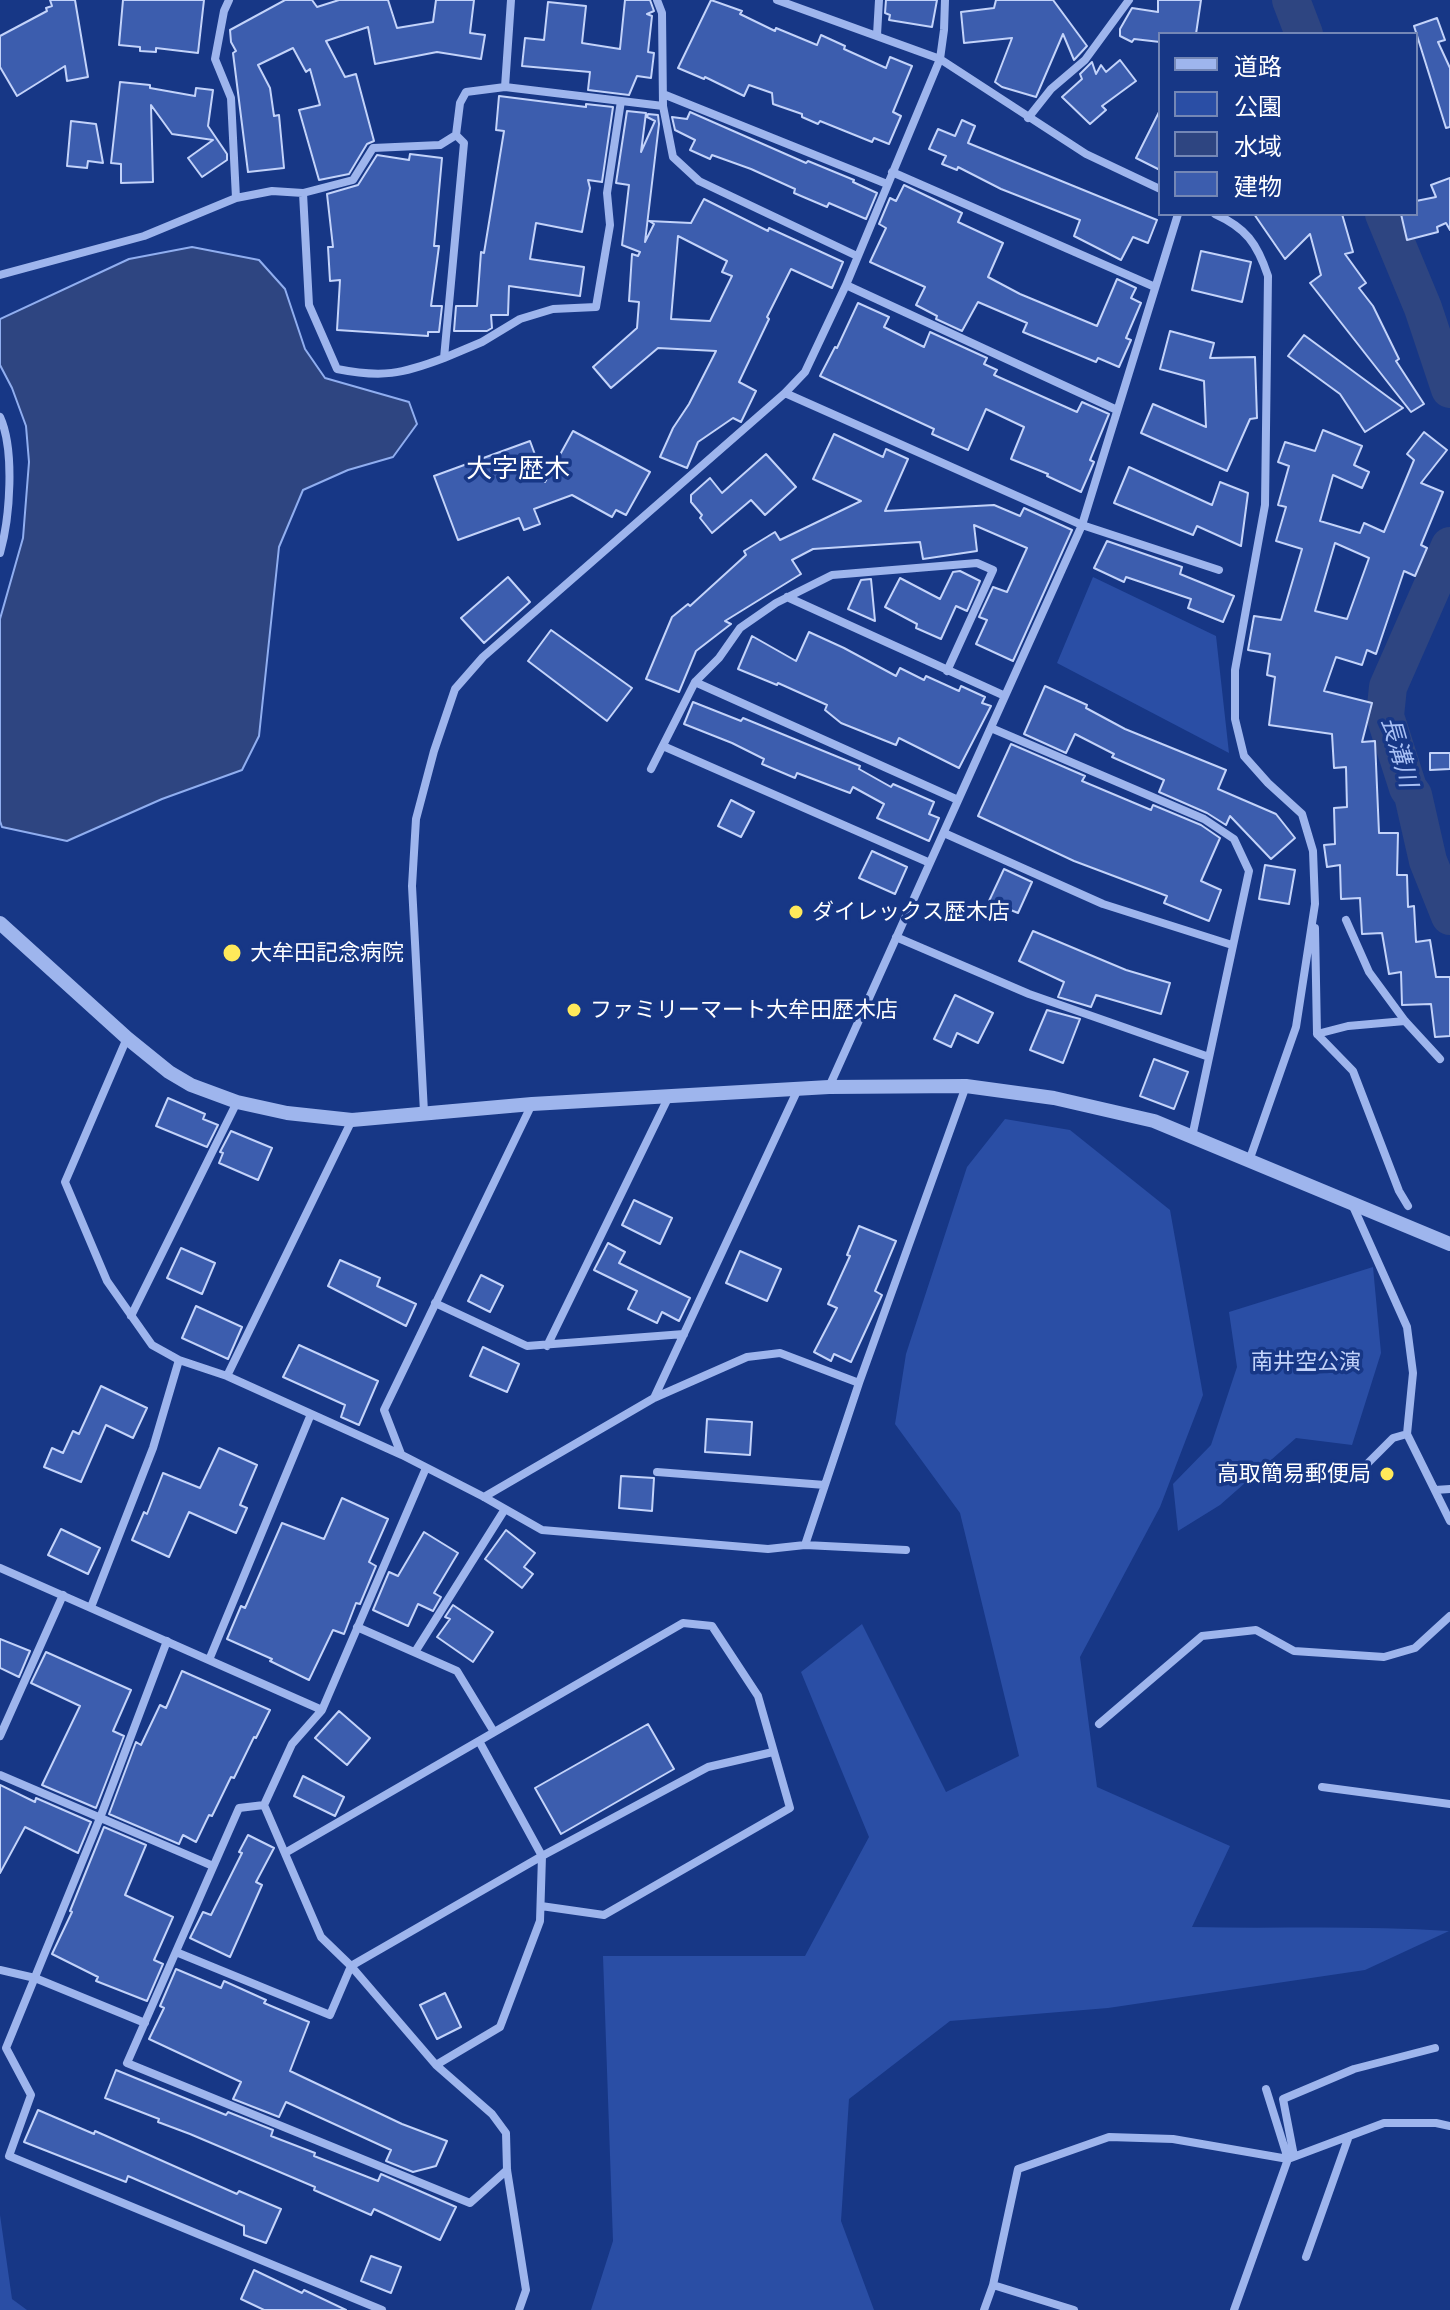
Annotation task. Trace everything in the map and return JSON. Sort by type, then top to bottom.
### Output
[{"type":"street","points":[[229,0],[215,59],[231,98],[236,198]]},
{"type":"street","points":[[505,87],[511,0]]},
{"type":"street","points":[[657,0],[662,13],[663,106],[673,157],[699,181],[857,256]]},
{"type":"street","points":[[777,0],[940,59],[1086,154],[1158,188]]},
{"type":"street","points":[[877,35],[879,0]]},
{"type":"street","points":[[424,1112],[412,886],[416,819],[455,689],[483,657],[785,393],[805,372],[846,285],[940,59],[945,0]]},
{"type":"street","points":[[1028,118],[1051,89],[1085,60],[1129,0]]},
{"type":"street","points":[[456,135],[460,103],[466,92],[505,87],[663,106]]},
{"type":"street","points":[[663,94],[887,184]]},
{"type":"street","points":[[303,193],[309,305],[337,369],[372,376],[416,369],[482,342],[520,319],[553,309],[596,307],[610,225],[607,193],[621,101]]},
{"type":"street","points":[[0,275],[144,236],[236,198],[272,191],[303,193],[353,180],[373,148],[440,145],[456,135]]},
{"type":"street","points":[[444,358],[464,143],[456,135]]},
{"type":"street","points":[[892,172],[1155,287]]},
{"type":"street","points":[[829,1087],[1082,525],[1177,216]]},
{"type":"street","points":[[1220,216],[1233,222],[1259,248],[1268,276],[1265,505],[1235,670],[1235,719],[1244,756],[1302,814],[1313,851],[1317,1034],[1353,1071],[1399,1191],[1408,1206]]},
{"type":"street","points":[[846,285],[1117,410]]},
{"type":"street","points":[[785,393],[1082,525],[1219,570]]},
{"type":"street","points":[[0,417],[6,430],[9,486],[0,553]]},
{"type":"street","points":[[651,769],[695,682],[719,658],[740,628],[787,597],[832,575],[977,563],[993,570],[947,671]]},
{"type":"street","points":[[787,597],[1005,696]]},
{"type":"street","points":[[695,682],[958,800]]},
{"type":"street","points":[[991,728],[1204,819],[1234,839],[1249,871],[1192,1138]]},
{"type":"street","points":[[663,746],[930,863]]},
{"type":"street","points":[[944,833],[1103,904],[1232,945]]},
{"type":"street","points":[[1249,1161],[1296,1027],[1315,904]]},
{"type":"street","points":[[1346,920],[1369,972],[1405,1021],[1440,1059]]},
{"type":"street","points":[[1,925],[169,1072],[191,1085],[237,1102],[287,1113],[352,1120],[532,1104],[829,1087],[966,1086],[1054,1098],[1154,1121],[1450,1244]]},
{"type":"street","points":[[896,937],[1029,994],[1209,1057]]},
{"type":"street","points":[[1317,1034],[1348,1026],[1405,1021]]},
{"type":"street","points":[[127,1038],[65,1182],[107,1281],[152,1345],[179,1360],[227,1376],[402,1455],[542,1530],[768,1549],[805,1545],[906,1550]]},
{"type":"street","points":[[805,1545],[859,1383],[966,1086]]},
{"type":"street","points":[[654,1398],[798,1089]]},
{"type":"street","points":[[547,1346],[669,1096]]},
{"type":"street","points":[[131,1316],[237,1102]]},
{"type":"street","points":[[402,1455],[384,1410],[532,1104]]},
{"type":"street","points":[[227,1376],[352,1120]]},
{"type":"street","points":[[1352,1204],[1407,1327],[1413,1373],[1407,1434],[1450,1521]]},
{"type":"street","points":[[435,1303],[527,1346],[684,1334]]},
{"type":"street","points":[[484,1497],[654,1398],[747,1357],[780,1353],[859,1383]]},
{"type":"street","points":[[91,1607],[153,1448],[179,1360]]},
{"type":"street","points":[[209,1660],[311,1414]]},
{"type":"street","points":[[1316,1466],[1349,1482],[1393,1438],[1407,1434]]},
{"type":"street","points":[[426,1468],[322,1710],[292,1744],[264,1805],[321,1937],[351,1966],[436,2065],[492,2114],[506,2133],[507,2170],[526,2290],[519,2310]]},
{"type":"street","points":[[657,1472],[825,1485]]},
{"type":"street","points":[[1435,1490],[1450,1489]]},
{"type":"street","points":[[415,1652],[505,1509]]},
{"type":"street","points":[[0,1568],[322,1710]]},
{"type":"street","points":[[0,1736],[63,1595]]},
{"type":"street","points":[[1099,1724],[1202,1636],[1256,1630],[1294,1651],[1384,1657],[1415,1648],[1450,1616]]},
{"type":"street","points":[[285,1853],[683,1623],[712,1626],[758,1696],[790,1808],[604,1915],[541,1906]]},
{"type":"street","points":[[357,1627],[457,1671],[494,1732]]},
{"type":"street","points":[[167,1641],[100,1818],[6,2048],[31,2095],[9,2156],[382,2310]]},
{"type":"street","points":[[436,2065],[500,2027],[540,1921],[542,1856],[479,1741]]},
{"type":"street","points":[[176,1952],[330,2015],[351,1966],[542,1856],[708,1767],[773,1752]]},
{"type":"street","points":[[0,1775],[213,1866]]},
{"type":"street","points":[[1322,1787],[1450,1804]]},
{"type":"street","points":[[264,1805],[239,1808],[127,2063],[470,2203],[507,2170]]},
{"type":"street","points":[[0,1970],[35,1978],[145,2023]]},
{"type":"street","points":[[1234,2310],[1291,2157],[1283,2099],[1354,2069],[1435,2048]]},
{"type":"street","points":[[1266,2089],[1291,2157]]},
{"type":"street","points":[[984,2310],[993,2285],[1018,2169],[1109,2137],[1173,2139],[1291,2157],[1384,2123],[1450,2126]]},
{"type":"street","points":[[1306,2257],[1349,2136]]},
{"type":"street","points":[[993,2285],[1074,2310]]},
{"type":"green space","points":[[1093,577],[1216,636],[1229,753],[1057,663]]},
{"type":"green space","points":[[1005,1119],[1070,1130],[1170,1210],[1203,1395],[1160,1507],[1080,1657],[1097,1787],[1230,1846],[1192,1927],[1449,1931],[1365,1970],[1108,2008],[950,2021],[849,2099],[841,2221],[874,2310],[591,2310],[613,2241],[603,1956],[805,1956],[869,1837],[801,1672],[862,1624],[946,1792],[1019,1756],[960,1513],[895,1424],[906,1354],[967,1167]]},
{"type":"green space","name":"南井空公演","points":[[1373,1267],[1381,1353],[1352,1445],[1296,1438],[1220,1505],[1178,1531],[1173,1484],[1211,1445],[1237,1367],[1229,1312]]},
{"type":"green space","points":[[0,2215],[12,2299],[27,2310],[0,2310]]},
{"type":"water","points":[[192,247],[259,260],[285,289],[305,349],[325,378],[409,402],[417,424],[393,457],[348,470],[303,490],[279,547],[259,736],[242,770],[162,799],[67,841],[2,827],[0,619],[23,538],[29,462],[26,426],[0,365],[0,319],[129,259]]},
{"type":"building","points":[[50,0],[75,0],[88,77],[67,81],[65,66],[17,96],[0,67],[0,36],[47,11],[46,8],[52,6]]},
{"type":"building","points":[[123,0],[204,0],[198,53],[156,48],[156,52],[140,51],[140,47],[119,45]]},
{"type":"building","points":[[285,0],[312,0],[317,7],[339,0],[388,0],[397,28],[433,22],[436,0],[474,0],[470,33],[485,35],[481,59],[437,52],[375,64],[368,27],[326,41],[345,77],[356,74],[374,141],[367,144],[349,174],[319,180],[299,110],[320,105],[310,69],[306,72],[293,48],[258,65],[270,88],[274,116],[279,115],[284,168],[248,172],[233,53],[236,51],[230,30]]},
{"type":"building","points":[[625,0],[650,0],[654,11],[647,14],[652,16],[648,52],[654,53],[651,78],[637,76],[629,95],[588,90],[590,72],[522,66],[525,38],[544,40],[548,2],[586,6],[582,43],[620,49]]},
{"type":"building","points":[[711,0],[742,11],[740,14],[775,31],[776,28],[817,45],[821,35],[886,68],[890,57],[912,66],[893,112],[901,116],[889,144],[874,138],[872,142],[820,121],[818,124],[802,117],[802,114],[773,104],[772,93],[749,85],[744,96],[678,68]]},
{"type":"building","points":[[886,0],[937,0],[932,27],[889,20],[890,15],[885,13]]},
{"type":"building","points":[[996,0],[1053,0],[1087,46],[1074,60],[1063,34],[1036,97],[995,82],[1012,38],[964,43],[961,12],[994,8]]},
{"type":"building","points":[[1158,0],[1201,0],[1196,32],[1158,32],[1158,42],[1134,39],[1132,42],[1120,36],[1120,29],[1132,8],[1158,12]]},
{"type":"building","points":[[1437,18],[1445,40],[1438,42],[1450,68],[1450,127],[1446,128],[1414,26]]},
{"type":"building","points":[[1120,60],[1136,81],[1102,106],[1106,110],[1090,124],[1062,97],[1082,79],[1080,74],[1092,62],[1096,74],[1101,65],[1106,72]]},
{"type":"building","points":[[120,82],[150,85],[150,88],[195,96],[196,88],[213,90],[208,126],[227,154],[227,160],[202,177],[188,158],[213,140],[172,134],[151,105],[153,182],[121,183],[121,164],[111,163]]},
{"type":"building","points":[[499,96],[586,107],[586,104],[613,107],[602,182],[588,180],[590,188],[582,232],[536,223],[530,259],[584,267],[580,296],[509,286],[508,315],[491,315],[492,328],[487,331],[454,331],[456,306],[477,306],[481,252],[484,253],[504,131],[496,130]]},
{"type":"building","points":[[627,111],[646,113],[641,152],[655,121],[647,117],[648,114],[658,115],[645,242],[654,224],[649,221],[691,223],[704,199],[768,231],[769,228],[843,262],[832,288],[791,269],[739,382],[756,391],[741,422],[733,418],[698,442],[687,468],[660,457],[716,351],[658,348],[611,388],[593,367],[637,328],[639,302],[629,301],[632,254],[638,256],[640,252],[622,245],[629,185],[616,183]],"holes":[[[678,236],[727,261],[722,272],[732,276],[710,321],[671,319]]]},
{"type":"building","points":[[690,112],[806,163],[808,161],[854,180],[877,193],[866,219],[829,203],[827,207],[794,193],[795,189],[751,169],[712,155],[710,159],[690,150],[695,140],[675,130],[672,117],[687,119]]},
{"type":"building","points":[[1158,114],[1158,169],[1136,158]]},
{"type":"building","points":[[962,120],[975,126],[968,143],[1157,220],[1148,243],[1133,237],[1121,260],[1074,236],[1080,220],[1001,189],[958,167],[957,170],[942,164],[946,156],[929,149],[938,129],[955,136]]},
{"type":"building","points":[[71,121],[96,124],[103,163],[88,161],[87,168],[67,166]]},
{"type":"building","points":[[410,154],[442,158],[434,246],[439,246],[431,306],[442,306],[439,332],[428,332],[428,336],[337,330],[340,280],[330,281],[328,247],[333,247],[327,194],[358,185],[377,155],[409,160]]},
{"type":"building","points":[[1450,178],[1450,230],[1446,223],[1437,227],[1438,232],[1407,240],[1401,216],[1418,216],[1418,201],[1436,197],[1431,185]]},
{"type":"building","points":[[904,185],[962,213],[958,222],[1003,243],[988,277],[1020,294],[1097,326],[1117,279],[1136,288],[1131,298],[1141,303],[1126,338],[1131,340],[1119,367],[1098,358],[1096,362],[1023,332],[1027,323],[978,302],[962,331],[916,305],[925,287],[870,262],[886,228],[879,224],[890,198],[896,201]]},
{"type":"building","points":[[1255,216],[1343,216],[1353,252],[1345,254],[1366,283],[1359,288],[1373,306],[1399,359],[1396,361],[1424,404],[1411,412],[1310,283],[1321,275],[1310,234],[1285,259]]},
{"type":"building","points":[[1201,251],[1251,262],[1242,302],[1192,290]]},
{"type":"building","points":[[858,303],[889,317],[884,327],[924,347],[930,332],[987,358],[984,364],[997,370],[994,375],[1077,412],[1082,402],[1109,414],[1081,492],[1011,459],[1024,427],[986,409],[968,450],[932,434],[934,429],[820,376]]},
{"type":"building","points":[[1170,331],[1214,343],[1210,358],[1255,357],[1257,418],[1250,419],[1227,471],[1141,433],[1153,404],[1206,427],[1204,381],[1160,369]]},
{"type":"building","points":[[1304,335],[1403,408],[1365,432],[1340,394],[1288,356]]},
{"type":"building","points":[[1323,430],[1362,446],[1354,465],[1369,472],[1362,488],[1333,475],[1320,521],[1360,533],[1364,523],[1384,532],[1414,460],[1407,454],[1424,432],[1447,450],[1421,483],[1443,492],[1421,545],[1427,548],[1415,576],[1404,571],[1376,654],[1367,650],[1362,665],[1336,657],[1324,691],[1372,703],[1362,742],[1375,741],[1379,833],[1398,833],[1397,875],[1407,875],[1408,907],[1414,906],[1416,942],[1430,940],[1436,977],[1450,977],[1450,1036],[1435,1037],[1431,1004],[1402,1005],[1401,972],[1389,974],[1382,933],[1362,934],[1360,898],[1341,899],[1340,865],[1327,867],[1324,845],[1335,844],[1334,808],[1347,807],[1346,767],[1334,768],[1332,734],[1269,725],[1275,677],[1267,675],[1270,654],[1248,650],[1254,616],[1281,620],[1302,549],[1276,541],[1286,507],[1278,505],[1289,466],[1278,462],[1285,442],[1315,451]],"holes":[[[1335,543],[1369,558],[1347,619],[1315,611]]]},
{"type":"building","points":[[573,431],[650,472],[626,515],[616,510],[612,517],[572,495],[534,509],[540,524],[524,530],[519,518],[458,540],[434,476],[530,441],[545,482]]},
{"type":"building","points":[[834,434],[883,457],[886,449],[908,459],[885,511],[994,505],[1020,516],[1024,508],[1072,530],[1013,661],[976,644],[987,620],[979,617],[993,587],[1007,592],[1027,548],[974,525],[977,551],[923,559],[920,542],[813,549],[792,560],[801,574],[725,621],[731,624],[696,651],[679,692],[646,679],[672,617],[688,604],[690,606],[746,555],[744,551],[775,532],[780,540],[861,501],[813,479]]},
{"type":"building","points":[[766,454],[796,487],[765,515],[751,500],[712,533],[691,502],[691,495],[710,478],[722,493]]},
{"type":"building","points":[[1129,467],[1212,505],[1220,482],[1248,493],[1241,546],[1197,526],[1193,535],[1114,503]]},
{"type":"building","points":[[1107,541],[1182,567],[1180,574],[1234,596],[1223,622],[1188,608],[1191,599],[1126,577],[1124,582],[1094,568]]},
{"type":"building","points":[[960,571],[980,581],[967,611],[956,606],[941,639],[916,628],[917,624],[885,607],[900,578],[940,599],[953,572]]},
{"type":"building","points":[[508,577],[530,602],[484,643],[461,618]]},
{"type":"building","points":[[871,579],[875,621],[848,609],[861,580]]},
{"type":"building","points":[[551,630],[632,688],[607,721],[528,661]]},
{"type":"building","points":[[809,632],[896,676],[900,668],[924,680],[926,676],[959,691],[961,686],[985,697],[982,703],[991,706],[959,768],[899,738],[896,745],[841,723],[825,710],[827,705],[738,669],[752,636],[796,661]]},
{"type":"building","points":[[1045,686],[1087,705],[1086,708],[1125,729],[1226,770],[1218,789],[1276,814],[1295,838],[1271,859],[1230,816],[1226,825],[1159,792],[1164,780],[1112,757],[1114,754],[1075,734],[1066,753],[1024,734]]},
{"type":"building","points":[[693,702],[741,721],[743,718],[860,766],[859,769],[891,787],[893,784],[934,802],[929,814],[939,818],[929,841],[877,818],[884,804],[853,787],[850,793],[797,773],[795,778],[762,764],[764,759],[732,743],[684,724]]},
{"type":"building","points":[[1011,744],[1085,776],[1082,781],[1151,810],[1153,805],[1201,825],[1220,838],[1201,881],[1221,890],[1209,921],[1164,903],[1167,896],[1074,861],[978,816]]},
{"type":"building","points":[[1430,753],[1450,753],[1450,769],[1430,770]]},
{"type":"building","points":[[731,800],[754,812],[741,837],[718,826]]},
{"type":"building","points":[[872,851],[907,867],[895,894],[859,878]]},
{"type":"building","points":[[1265,865],[1295,870],[1289,904],[1259,899]]},
{"type":"building","points":[[1004,869],[1032,882],[1018,913],[989,901]]},
{"type":"building","points":[[1033,931],[1126,970],[1170,983],[1161,1014],[1096,995],[1091,1007],[1058,997],[1064,982],[1019,961]]},
{"type":"building","points":[[955,995],[993,1013],[978,1043],[957,1033],[951,1047],[934,1039]]},
{"type":"building","points":[[1047,1010],[1080,1019],[1063,1063],[1030,1050]]},
{"type":"building","points":[[1154,1059],[1188,1072],[1174,1109],[1140,1096]]},
{"type":"building","points":[[168,1098],[205,1114],[203,1119],[218,1125],[207,1147],[156,1126]]},
{"type":"building","points":[[231,1131],[272,1148],[258,1180],[219,1163],[223,1153],[220,1152]]},
{"type":"building","points":[[634,1200],[672,1218],[660,1244],[622,1225]]},
{"type":"building","points":[[859,1226],[896,1241],[875,1291],[882,1295],[851,1362],[834,1354],[831,1361],[814,1352],[837,1308],[828,1304],[850,1256],[847,1255]]},
{"type":"building","points":[[608,1243],[625,1252],[619,1263],[690,1298],[679,1321],[662,1312],[657,1323],[628,1309],[637,1291],[594,1270]]},
{"type":"building","points":[[181,1248],[215,1263],[202,1294],[167,1278]]},
{"type":"building","points":[[740,1251],[781,1269],[767,1301],[726,1283]]},
{"type":"building","points":[[340,1260],[380,1278],[377,1286],[416,1304],[406,1326],[328,1286]]},
{"type":"building","points":[[481,1275],[503,1286],[490,1312],[468,1301]]},
{"type":"building","points":[[196,1306],[242,1327],[228,1359],[182,1338]]},
{"type":"building","points":[[299,1345],[378,1381],[359,1425],[341,1417],[345,1405],[283,1377]]},
{"type":"building","points":[[483,1347],[519,1364],[507,1392],[470,1376]]},
{"type":"building","points":[[101,1386],[147,1408],[133,1438],[106,1425],[81,1482],[44,1467],[52,1448],[63,1453],[73,1431],[79,1434]]},
{"type":"building","points":[[707,1419],[752,1422],[750,1455],[705,1452]]},
{"type":"building","points":[[219,1448],[257,1465],[240,1505],[247,1508],[236,1533],[189,1512],[169,1557],[132,1540],[144,1512],[147,1514],[163,1473],[200,1488]]},
{"type":"building","points":[[621,1476],[654,1478],[652,1511],[619,1508]]},
{"type":"building","points":[[342,1498],[388,1519],[369,1562],[376,1566],[360,1604],[356,1603],[344,1634],[333,1630],[309,1680],[227,1639],[241,1606],[245,1608],[282,1523],[324,1539]]},
{"type":"building","points":[[61,1529],[100,1548],[88,1574],[48,1555]]},
{"type":"building","points":[[506,1530],[535,1553],[524,1567],[533,1574],[522,1588],[485,1559]]},
{"type":"building","points":[[424,1532],[458,1553],[434,1593],[441,1597],[433,1611],[418,1604],[408,1626],[373,1610],[389,1572],[398,1576]]},
{"type":"building","points":[[453,1605],[493,1632],[473,1662],[437,1637],[450,1619],[445,1617]]},
{"type":"building","points":[[0,1639],[30,1651],[19,1677],[0,1668]]},
{"type":"building","points":[[46,1652],[131,1690],[113,1731],[124,1736],[96,1808],[42,1785],[80,1706],[31,1683]]},
{"type":"building","points":[[182,1671],[270,1710],[196,1842],[183,1835],[179,1844],[109,1814],[136,1742],[141,1745],[160,1705],[166,1708]]},
{"type":"building","points":[[339,1711],[370,1738],[347,1765],[315,1738]]},
{"type":"building","points":[[648,1724],[674,1769],[561,1834],[535,1788]]},
{"type":"building","points":[[303,1776],[344,1797],[335,1816],[294,1796]]},
{"type":"building","points":[[0,1785],[35,1802],[36,1798],[91,1822],[78,1853],[25,1827],[0,1873]]},
{"type":"building","points":[[104,1827],[146,1845],[125,1895],[173,1917],[154,1960],[163,1964],[147,2001],[96,1981],[98,1977],[52,1954],[72,1912]]},
{"type":"building","points":[[248,1835],[274,1848],[256,1882],[262,1885],[230,1957],[190,1938],[203,1912],[211,1915]]},
{"type":"building","points":[[176,1969],[221,1988],[224,1981],[266,2000],[264,2003],[309,2022],[290,2071],[402,2124],[447,2141],[436,2166],[413,2172],[386,2161],[391,2150],[286,2102],[279,2117],[233,2099],[241,2082],[149,2039],[164,2008],[160,2006]]},
{"type":"building","points":[[445,1993],[461,2027],[437,2039],[420,2005]]},
{"type":"building","points":[[116,2070],[226,2115],[228,2112],[273,2130],[271,2136],[315,2153],[314,2156],[378,2181],[381,2174],[456,2207],[440,2240],[374,2209],[371,2215],[314,2190],[315,2187],[105,2098]]},
{"type":"building","points":[[38,2110],[94,2134],[95,2131],[237,2194],[239,2191],[281,2209],[266,2243],[244,2235],[244,2226],[128,2176],[126,2182],[24,2142]]},
{"type":"building","points":[[371,2256],[401,2267],[391,2293],[361,2281]]},
{"type":"building","points":[[254,2270],[346,2310],[264,2310],[241,2299]]},
{"type":"waterway","name":"長溝川","points":[[1291,0],[1303,32]]},
{"type":"waterway","name":"長溝川","points":[[1385,216],[1423,308],[1450,389]]},
{"type":"waterway","name":"長溝川","points":[[1450,546],[1388,687],[1385,716],[1413,795],[1428,861],[1450,916]]},
{"type":"place","name":"ダイレックス歴木店","points":[[796,912]]},
{"type":"place","name":"大牟田記念病院","points":[[232,953]]},
{"type":"place","name":"ファミリーマート大牟田歴木店","points":[[574,1010]]},
{"type":"place","name":"高取簡易郵便局","points":[[1387,1474]]},
{"type":"district","name":"大字歴木","points":[[518,469]]}]
